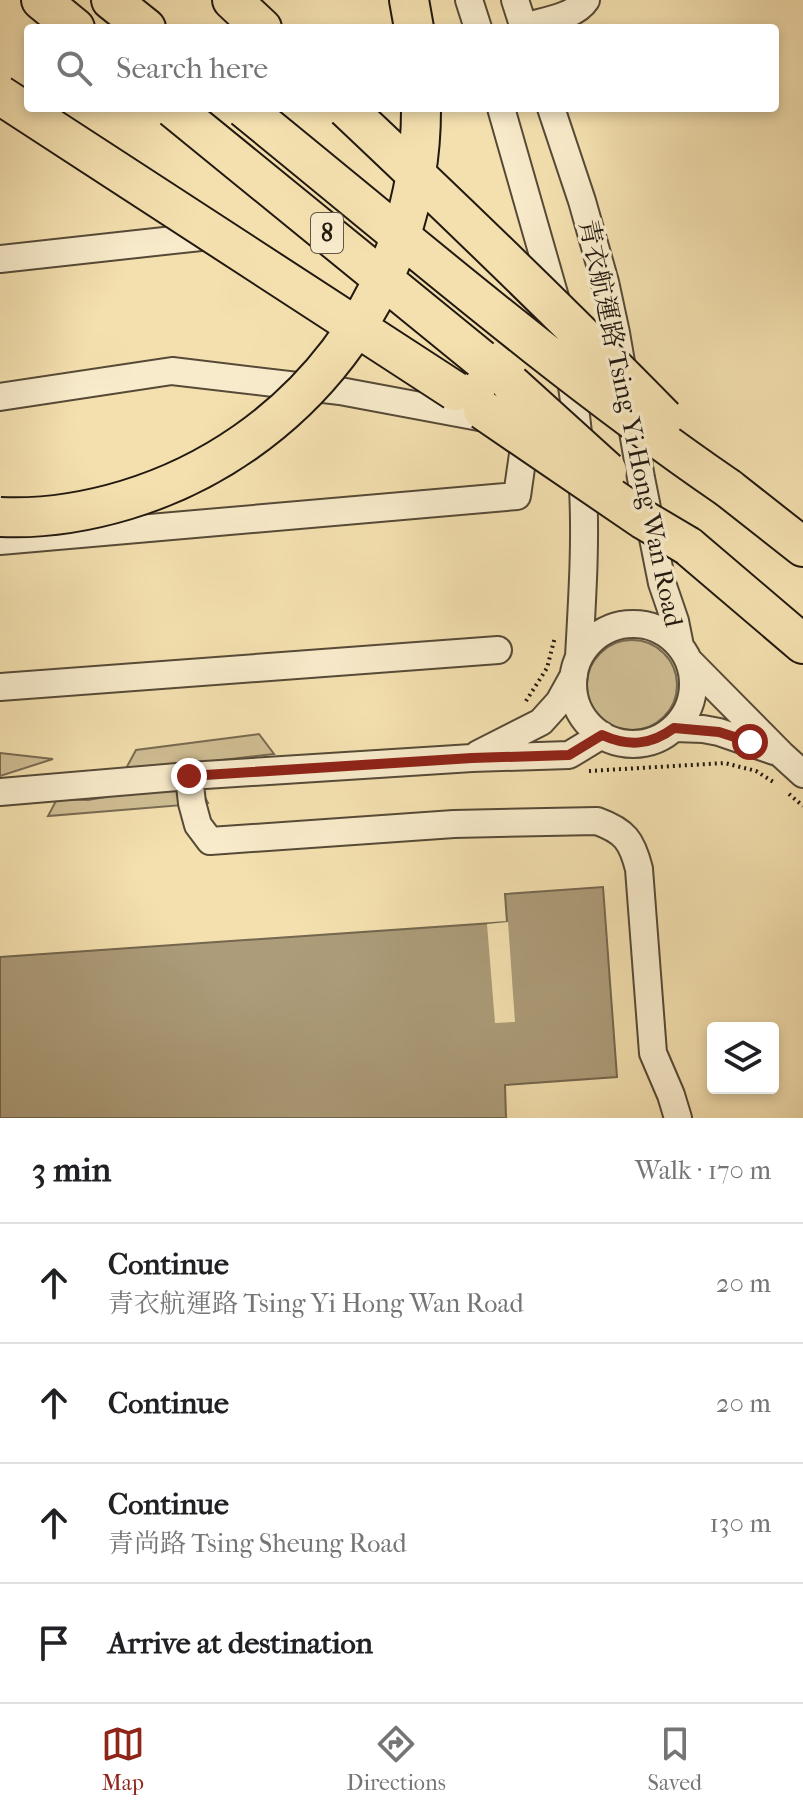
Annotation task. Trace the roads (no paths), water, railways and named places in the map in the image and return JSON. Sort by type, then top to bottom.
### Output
[{"type":"highway","points":[[41,0],[70,24]]},
{"type":"highway","points":[[111,0],[141,24]]},
{"type":"highway","points":[[232,0],[258,24]]},
{"type":"highway","points":[[409,0],[413,24]]},
{"type":"highway","points":[[0,95],[24,111]]},
{"type":"highway","points":[[26,112],[688,546]]},
{"type":"highway","name":"8","points":[[178,112],[481,359],[688,546],[803,644]]},
{"type":"highway","name":"8","points":[[249,112],[510,323],[803,547]]},
{"type":"highway","points":[[350,112],[565,317],[698,452],[728,488]]},
{"type":"highway","points":[[0,517],[72,512],[151,493],[233,452],[271,424],[315,381],[364,317],[398,246],[411,202],[421,112]]},
{"type":"street","points":[[469,0],[477,24]]},
{"type":"street","points":[[515,0],[523,24]]},
{"type":"street","points":[[534,24],[572,12],[582,7],[586,0]]},
{"type":"street","name":"青衣航運路 Tsing Yi Hong Wan Road","points":[[502,112],[557,303],[577,418],[584,491],[584,556],[576,666]]},
{"type":"street","name":"青衣航運路 Tsing Yi Hong Wan Road","points":[[552,112],[605,282],[662,583],[684,654],[803,774]]},
{"type":"street","points":[[0,259],[243,233]]},
{"type":"street","points":[[0,397],[172,371],[340,391],[527,426],[517,496],[0,541]]},
{"type":"street","points":[[472,758],[541,722],[559,702],[576,666],[589,643],[603,632],[618,626],[635,624],[652,627],[668,635],[684,654],[693,678],[692,696],[686,713],[662,737],[632,744],[616,742],[588,724],[578,709],[573,693],[576,666]]},
{"type":"street","points":[[0,687],[498,650]]},
{"type":"street","name":"青衣航運路 Tsing Yi Hong Wan Road","points":[[674,728],[719,732],[781,754]]},
{"type":"street","points":[[0,792],[189,776],[569,755],[602,735]]},
{"type":"street","points":[[189,776],[198,825],[210,841],[454,824],[597,821],[614,827],[633,847],[639,869],[653,1053],[678,1118]]}]
